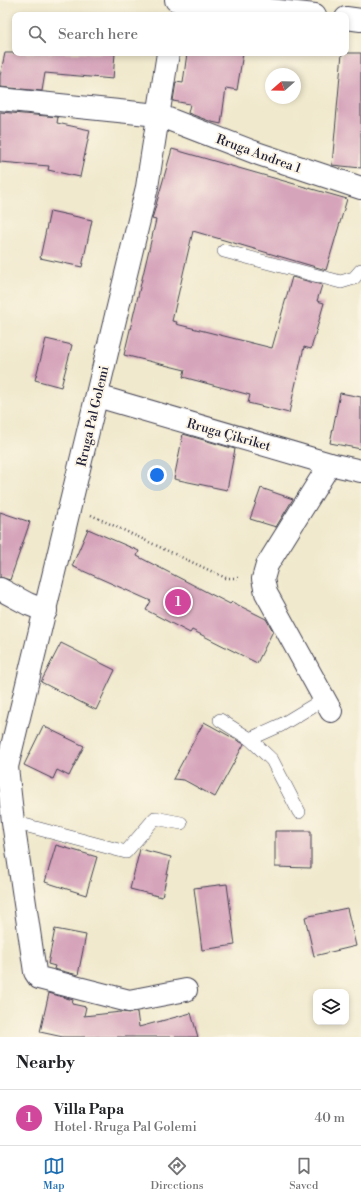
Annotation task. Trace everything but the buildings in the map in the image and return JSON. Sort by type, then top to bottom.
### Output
[{"type":"street","points":[[174,12],[176,0],[277,5],[304,12]]},
{"type":"street","points":[[349,18],[361,20]]},
{"type":"street","name":"Rruga Pal Golemi","points":[[4,770],[46,611],[147,187],[168,56]]},
{"type":"street","name":"Rruga Andrea 1","points":[[0,99],[158,115],[259,154],[361,188]]},
{"type":"street","name":"Rruga Çikriket","points":[[97,396],[330,464],[361,471]]},
{"type":"street","points":[[327,705],[266,593],[263,578],[267,565],[330,464]]},
{"type":"street","points":[[0,589],[28,604],[46,611]]},
{"type":"street","points":[[4,770],[34,967],[39,978],[129,1002],[186,990]]},
{"type":"lane","points":[[224,251],[341,282],[354,278],[361,270]]},
{"type":"lane","points":[[250,739],[327,705]]},
{"type":"lane","points":[[220,720],[250,739],[272,760],[299,812]]},
{"type":"lane","points":[[13,822],[126,852],[155,818],[181,823]]},
{"type":"path","points":[[71,506],[226,578],[263,578]]},
{"type":"place","name":"Villa Papa","points":[[178,602]]}]
